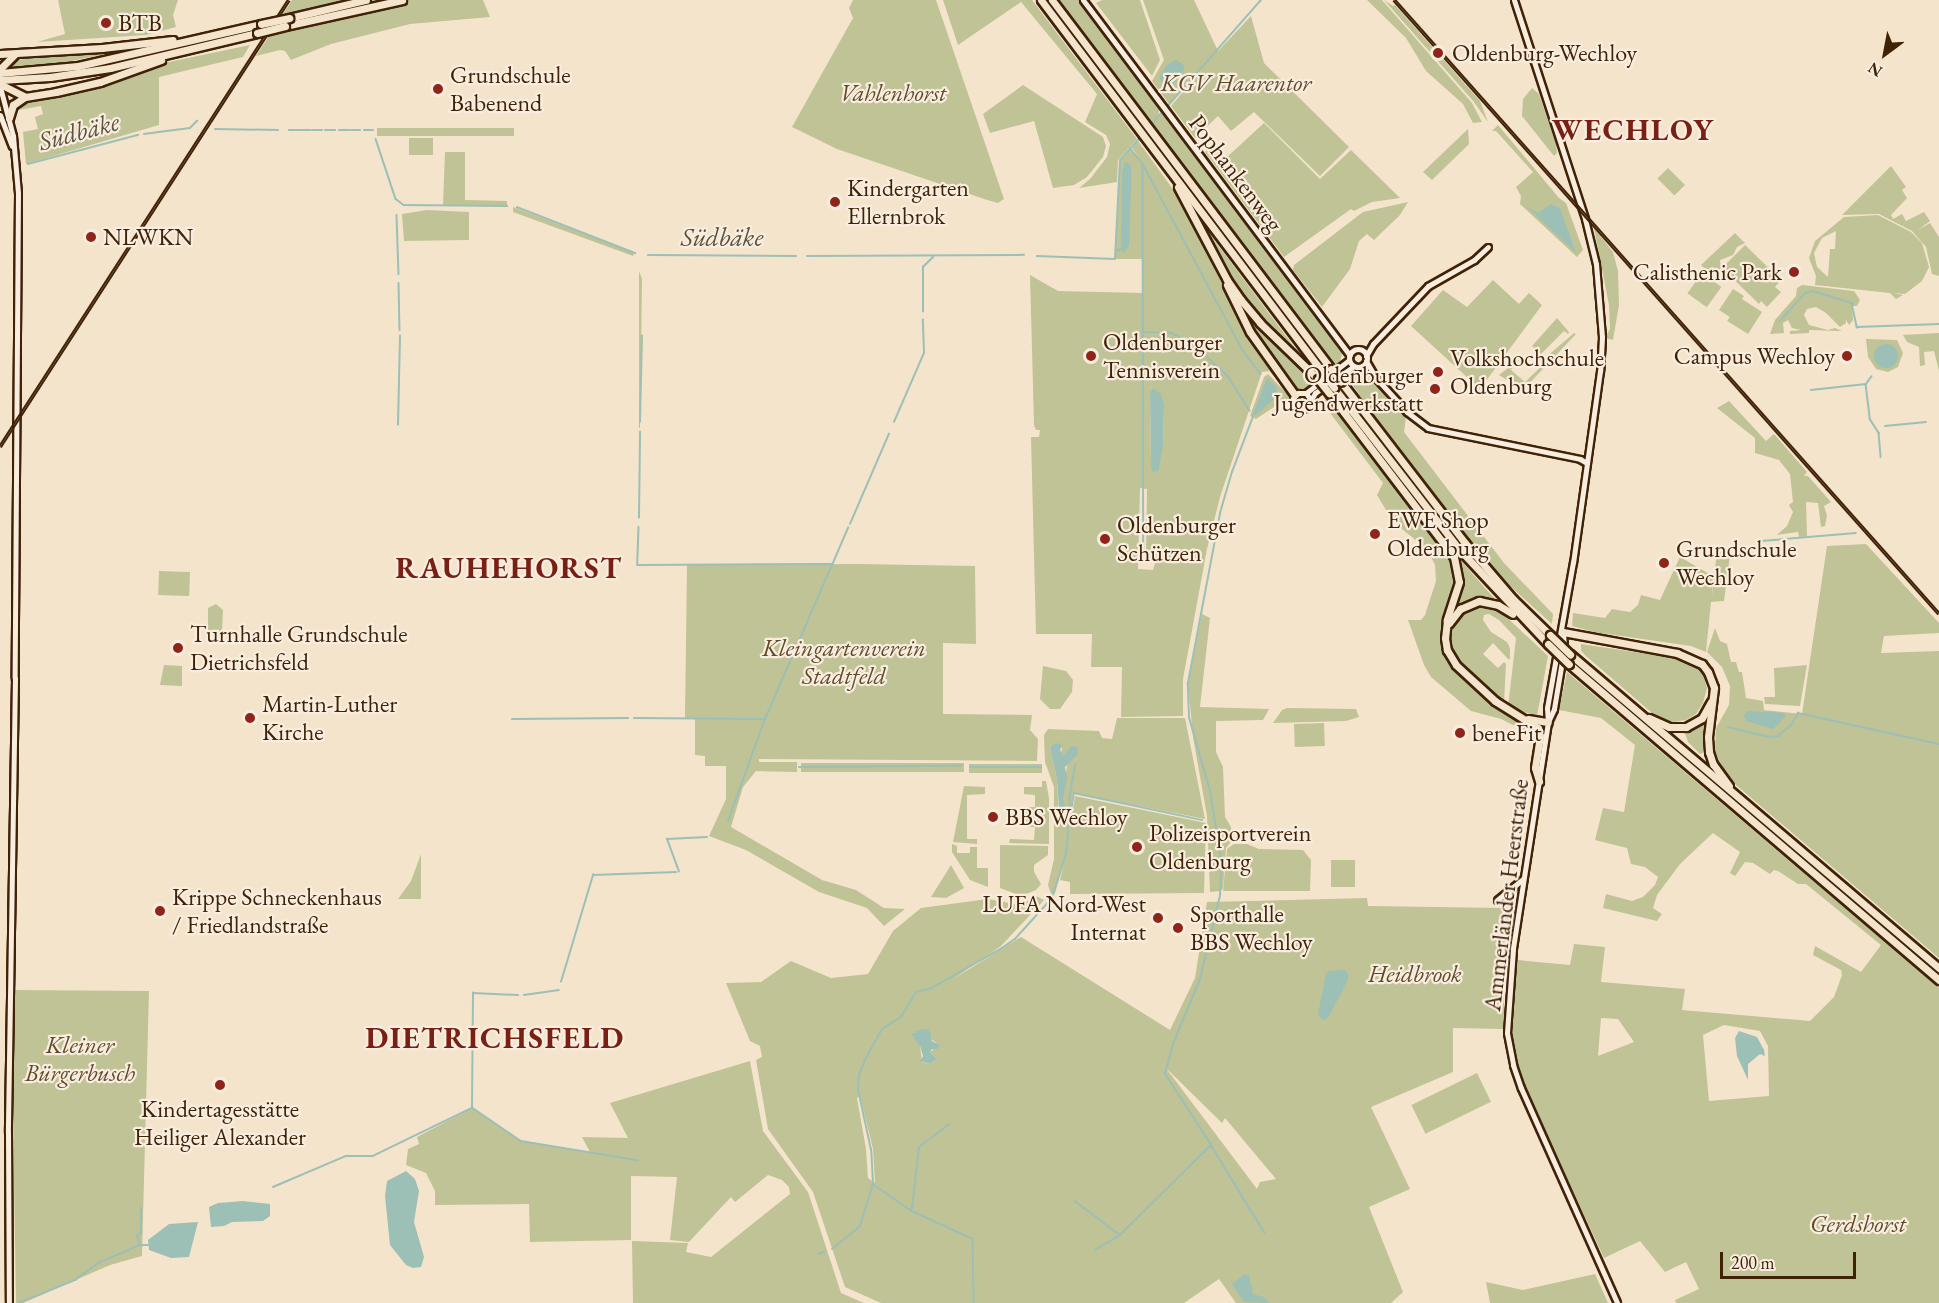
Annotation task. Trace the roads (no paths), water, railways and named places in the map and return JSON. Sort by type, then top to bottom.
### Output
[{"type":"highway","points":[[0,84],[22,75],[78,66],[366,0]]},
{"type":"highway","points":[[0,71],[22,75],[103,69],[402,0]]},
{"type":"highway","points":[[1041,0],[1172,172],[1331,390],[1452,542],[1524,621],[1569,664],[1939,980]]},
{"type":"highway","points":[[1052,0],[1465,543],[1514,599],[1570,654],[1939,968]]},
{"type":"highway","points":[[0,54],[14,55],[147,45],[176,40],[187,41]]},
{"type":"highway","points":[[9,118],[13,105],[26,96],[100,82],[164,59],[173,53]]},
{"type":"highway","points":[[0,71],[14,55]]},
{"type":"highway","points":[[0,84],[26,96]]},
{"type":"highway","points":[[1172,172],[1227,280],[1250,332],[1294,395]]},
{"type":"highway","points":[[1227,280],[1260,323],[1321,377]]},
{"type":"highway","points":[[1331,390],[1455,560],[1458,589],[1447,624],[1446,647],[1456,665],[1503,709],[1539,731],[1536,768],[1539,781]]},
{"type":"highway","points":[[1447,624],[1460,609],[1479,601],[1498,605],[1524,621]]},
{"type":"highway","points":[[1563,632],[1686,655],[1702,664],[1714,688],[1708,736],[1709,752],[1713,764],[1736,796]]},
{"type":"highway","points":[[1635,710],[1669,727],[1686,727],[1695,723],[1707,711],[1714,688]]},
{"type":"highway","points":[[1522,719],[1548,722]]},
{"type":"street","name":"Pophankenweg","points":[[1083,0],[1340,338],[1349,358],[1376,378],[1412,417],[1431,429],[1580,459],[1587,463]]},
{"type":"street","name":"Ammerländer Heerstraße","points":[[1514,0],[1576,193],[1596,264],[1602,354],[1563,632],[1556,648],[1547,708],[1548,722],[1508,994],[1507,1028],[1511,1057],[1521,1088],[1617,1303]]},
{"type":"street","points":[[0,84],[9,118],[13,147],[17,214],[8,1132],[9,1303]]},
{"type":"street","points":[[0,115],[13,147]]},
{"type":"street","points":[[1373,344],[1358,350],[1308,396],[1307,407],[1299,409],[1293,403],[1294,395],[1308,396],[1357,366],[1366,358],[1373,344],[1428,286],[1474,260],[1488,247]]},
{"type":"street","name":"Pophankenweg","points":[[1340,338],[1366,358],[1376,378]]},
{"type":"street","points":[[1497,900],[1524,878]]},
{"type":"water","points":[[1176,60],[1184,65],[1184,70],[1173,85],[1165,86],[1159,78],[1167,65]]},
{"type":"water","points":[[1125,162],[1131,165],[1131,189],[1129,245],[1124,253],[1121,249],[1122,173]]},
{"type":"water","points":[[1551,204],[1560,208],[1576,253],[1527,207],[1538,213]]},
{"type":"water","points":[[1886,344],[1895,347],[1898,356],[1895,365],[1886,368],[1877,365],[1874,356],[1877,347]]},
{"type":"water","points":[[1267,378],[1276,386],[1277,392],[1274,399],[1256,415],[1253,414]]},
{"type":"water","points":[[1153,388],[1161,394],[1164,406],[1163,447],[1158,471],[1153,472],[1151,467],[1150,391]]},
{"type":"water","points":[[1748,711],[1783,713],[1786,716],[1773,729],[1746,721],[1744,715]]},
{"type":"water","points":[[1056,743],[1063,745],[1060,750],[1064,756],[1071,746],[1078,747],[1077,755],[1065,767],[1067,778],[1063,799],[1066,809],[1060,824],[1057,779],[1050,748]]},
{"type":"water","points":[[1344,970],[1348,973],[1348,980],[1328,1018],[1323,1020],[1318,1014],[1326,974],[1329,971]]},
{"type":"water","points":[[929,1029],[932,1041],[940,1045],[938,1049],[932,1049],[930,1052],[937,1059],[930,1064],[920,1061],[923,1056],[920,1046],[911,1034]]},
{"type":"water","points":[[1739,1031],[1757,1037],[1764,1050],[1765,1056],[1760,1054],[1748,1064],[1748,1080],[1737,1056],[1735,1038]]},
{"type":"water","points":[[406,1171],[415,1179],[419,1191],[414,1222],[424,1257],[421,1267],[413,1268],[406,1265],[390,1245],[385,1196],[387,1181]]},
{"type":"water","points":[[243,1201],[270,1204],[270,1216],[263,1221],[232,1222],[224,1226],[211,1227],[209,1207],[218,1203]]},
{"type":"water","points":[[198,1222],[189,1257],[171,1258],[149,1250],[148,1240],[169,1224]]},
{"type":"water","points":[[1245,1274],[1249,1276],[1253,1294],[1263,1297],[1270,1303],[1244,1302],[1232,1284]]},
{"type":"waterway","points":[[1167,107],[1261,0]]},
{"type":"waterway","points":[[1151,125],[1164,110]]},
{"type":"waterway","name":"Südbäke","points":[[144,134],[190,128],[197,121]]},
{"type":"waterway","name":"Südbäke","points":[[215,129],[278,130]]},
{"type":"waterway","name":"Südbäke","points":[[289,130],[310,130]]},
{"type":"waterway","name":"Südbäke","points":[[312,130],[322,130]]},
{"type":"waterway","name":"Südbäke","points":[[325,130],[335,130]]},
{"type":"waterway","name":"Südbäke","points":[[339,130],[349,130]]},
{"type":"waterway","name":"Südbäke","points":[[351,130],[360,130]]},
{"type":"waterway","name":"Südbäke","points":[[364,130],[373,130]]},
{"type":"waterway","name":"Südbäke","points":[[28,164],[138,135]]},
{"type":"waterway","name":"Südbäke","points":[[376,139],[396,199],[404,205],[507,206]]},
{"type":"waterway","points":[[1037,256],[1115,259],[1120,160],[1139,139]]},
{"type":"waterway","points":[[1130,148],[1143,164],[1242,349],[1261,374]]},
{"type":"waterway","points":[[1143,164],[1144,555]]},
{"type":"waterway","name":"Südbäke","points":[[517,207],[635,253]]},
{"type":"waterway","points":[[397,215],[399,274]]},
{"type":"waterway","points":[[1116,251],[1121,249]]},
{"type":"waterway","name":"Südbäke","points":[[648,255],[796,256]]},
{"type":"waterway","name":"Südbäke","points":[[807,256],[1024,255]]},
{"type":"waterway","points":[[923,312],[923,267],[933,257]]},
{"type":"waterway","points":[[399,283],[400,330]]},
{"type":"waterway","points":[[1780,321],[1805,293],[1813,291],[1852,303],[1857,327],[1939,324]]},
{"type":"waterway","points":[[894,422],[924,353],[923,320]]},
{"type":"waterway","points":[[1142,332],[1172,333],[1193,344],[1228,376],[1250,411]]},
{"type":"waterway","points":[[398,425],[400,336]]},
{"type":"waterway","points":[[640,422],[642,336]]},
{"type":"waterway","points":[[1811,390],[1866,384],[1871,377]]},
{"type":"waterway","points":[[1866,384],[1870,419],[1879,433],[1881,457]]},
{"type":"waterway","points":[[1095,1250],[1120,1235],[1211,1145],[1165,1074],[1173,1044],[1200,979],[1220,896],[1221,859],[1210,791],[1189,718],[1188,683],[1220,513],[1232,472],[1254,414]]},
{"type":"waterway","points":[[1885,426],[1926,422]]},
{"type":"waterway","points":[[639,518],[640,432]]},
{"type":"waterway","points":[[850,524],[889,434]]},
{"type":"waterway","points":[[639,527],[638,565],[832,564]]},
{"type":"waterway","points":[[830,570],[848,528]]},
{"type":"waterway","points":[[1761,541],[1856,533]]},
{"type":"waterway","points":[[728,821],[765,719],[829,572]]},
{"type":"waterway","points":[[1728,727],[1769,737],[1778,736],[1791,725],[1798,713],[1939,744]]},
{"type":"waterway","points":[[512,719],[628,718]]},
{"type":"waterway","points":[[634,718],[764,719]]},
{"type":"waterway","points":[[832,1249],[860,1226],[873,1184],[871,1150],[858,1090],[859,1075],[866,1058],[882,1029],[901,1017],[916,992],[932,988],[1002,948],[1015,939],[1052,898],[1066,854],[1069,800],[1075,765]]},
{"type":"waterway","points":[[799,767],[961,766]]},
{"type":"waterway","points":[[970,767],[1041,767]]},
{"type":"waterway","points":[[1071,810],[1074,793],[1202,820]]},
{"type":"waterway","points":[[679,872],[667,839],[707,837]]},
{"type":"waterway","points":[[561,982],[593,875],[676,872]]},
{"type":"waterway","points":[[524,995],[559,990]]},
{"type":"waterway","points":[[273,1187],[346,1156],[373,1156],[472,1108],[473,993],[518,995]]},
{"type":"waterway","points":[[473,1108],[521,1141],[637,1160]]},
{"type":"waterway","points":[[912,1209],[919,1147],[949,1124]]},
{"type":"waterway","points":[[1211,1145],[1265,1233]]},
{"type":"waterway","points":[[873,1184],[912,1211],[973,1239],[974,1303]]},
{"type":"waterway","points":[[1075,1201],[1120,1235]]},
{"type":"waterway","points":[[140,1245],[137,1236],[141,1233],[141,1209]]},
{"type":"waterway","points":[[19,1303],[75,1280],[98,1263],[140,1245],[148,1245]]},
{"type":"waterway","points":[[818,1254],[824,1252]]},
{"type":"railway","points":[[0,447],[289,0]]},
{"type":"railway","points":[[1394,0],[1939,614]]},
{"type":"place","name":"BTB","points":[[106,23]]},
{"type":"place","name":"Oldenburg-Wechloy","points":[[1438,53]]},
{"type":"place","name":"Grundschule Babenend","points":[[438,89]]},
{"type":"place","name":"Kindergarten Ellernbrok","points":[[835,202]]},
{"type":"place","name":"NLWKN","points":[[91,237]]},
{"type":"place","name":"Calisthenic Park","points":[[1794,272]]},
{"type":"place","name":"Oldenburger Tennisverein","points":[[1091,356]]},
{"type":"place","name":"Campus Wechloy","points":[[1847,356]]},
{"type":"place","name":"Volkshochschule Oldenburg","points":[[1438,372]]},
{"type":"place","name":"Oldenburger Jugendwerkstatt","points":[[1435,389]]},
{"type":"place","name":"EWE Shop Oldenburg","points":[[1375,534]]},
{"type":"place","name":"Oldenburger Schützen","points":[[1105,539]]},
{"type":"place","name":"Grundschule Wechloy","points":[[1664,563]]},
{"type":"place","name":"Turnhalle Grundschule Dietrichsfeld","points":[[178,648]]},
{"type":"place","name":"Martin-Luther Kirche","points":[[250,718]]},
{"type":"place","name":"beneFit","points":[[1460,733]]},
{"type":"place","name":"BBS Wechloy","points":[[993,817]]},
{"type":"place","name":"Polizeisportverein Oldenburg","points":[[1137,847]]},
{"type":"place","name":"Krippe Schneckenhaus / Friedlandstraße","points":[[160,911]]},
{"type":"place","name":"LUFA Nord-West Internat","points":[[1158,918]]},
{"type":"place","name":"Sporthalle BBS Wechloy","points":[[1178,928]]},
{"type":"place","name":"Kindertagesstätte Heiliger Alexander","points":[[220,1085]]},
{"type":"district","name":"WECHLOY","points":[[1633,130]]},
{"type":"district","name":"RAUHEHORST","points":[[509,568]]},
{"type":"district","name":"DIETRICHSFELD","points":[[495,1038]]},
{"type":"park label","name":"KGV Haarentor","points":[[1236,83]]},
{"type":"park label","name":"Vahlenhorst","points":[[893,93]]},
{"type":"park label","name":"Kleingartenverein Stadtfeld","points":[[844,662]]},
{"type":"park label","name":"Heidbrook","points":[[1415,974]]},
{"type":"park label","name":"Kleiner Bürgerbusch","points":[[80,1059]]},
{"type":"park label","name":"Gerdshorst","points":[[1858,1224]]}]
